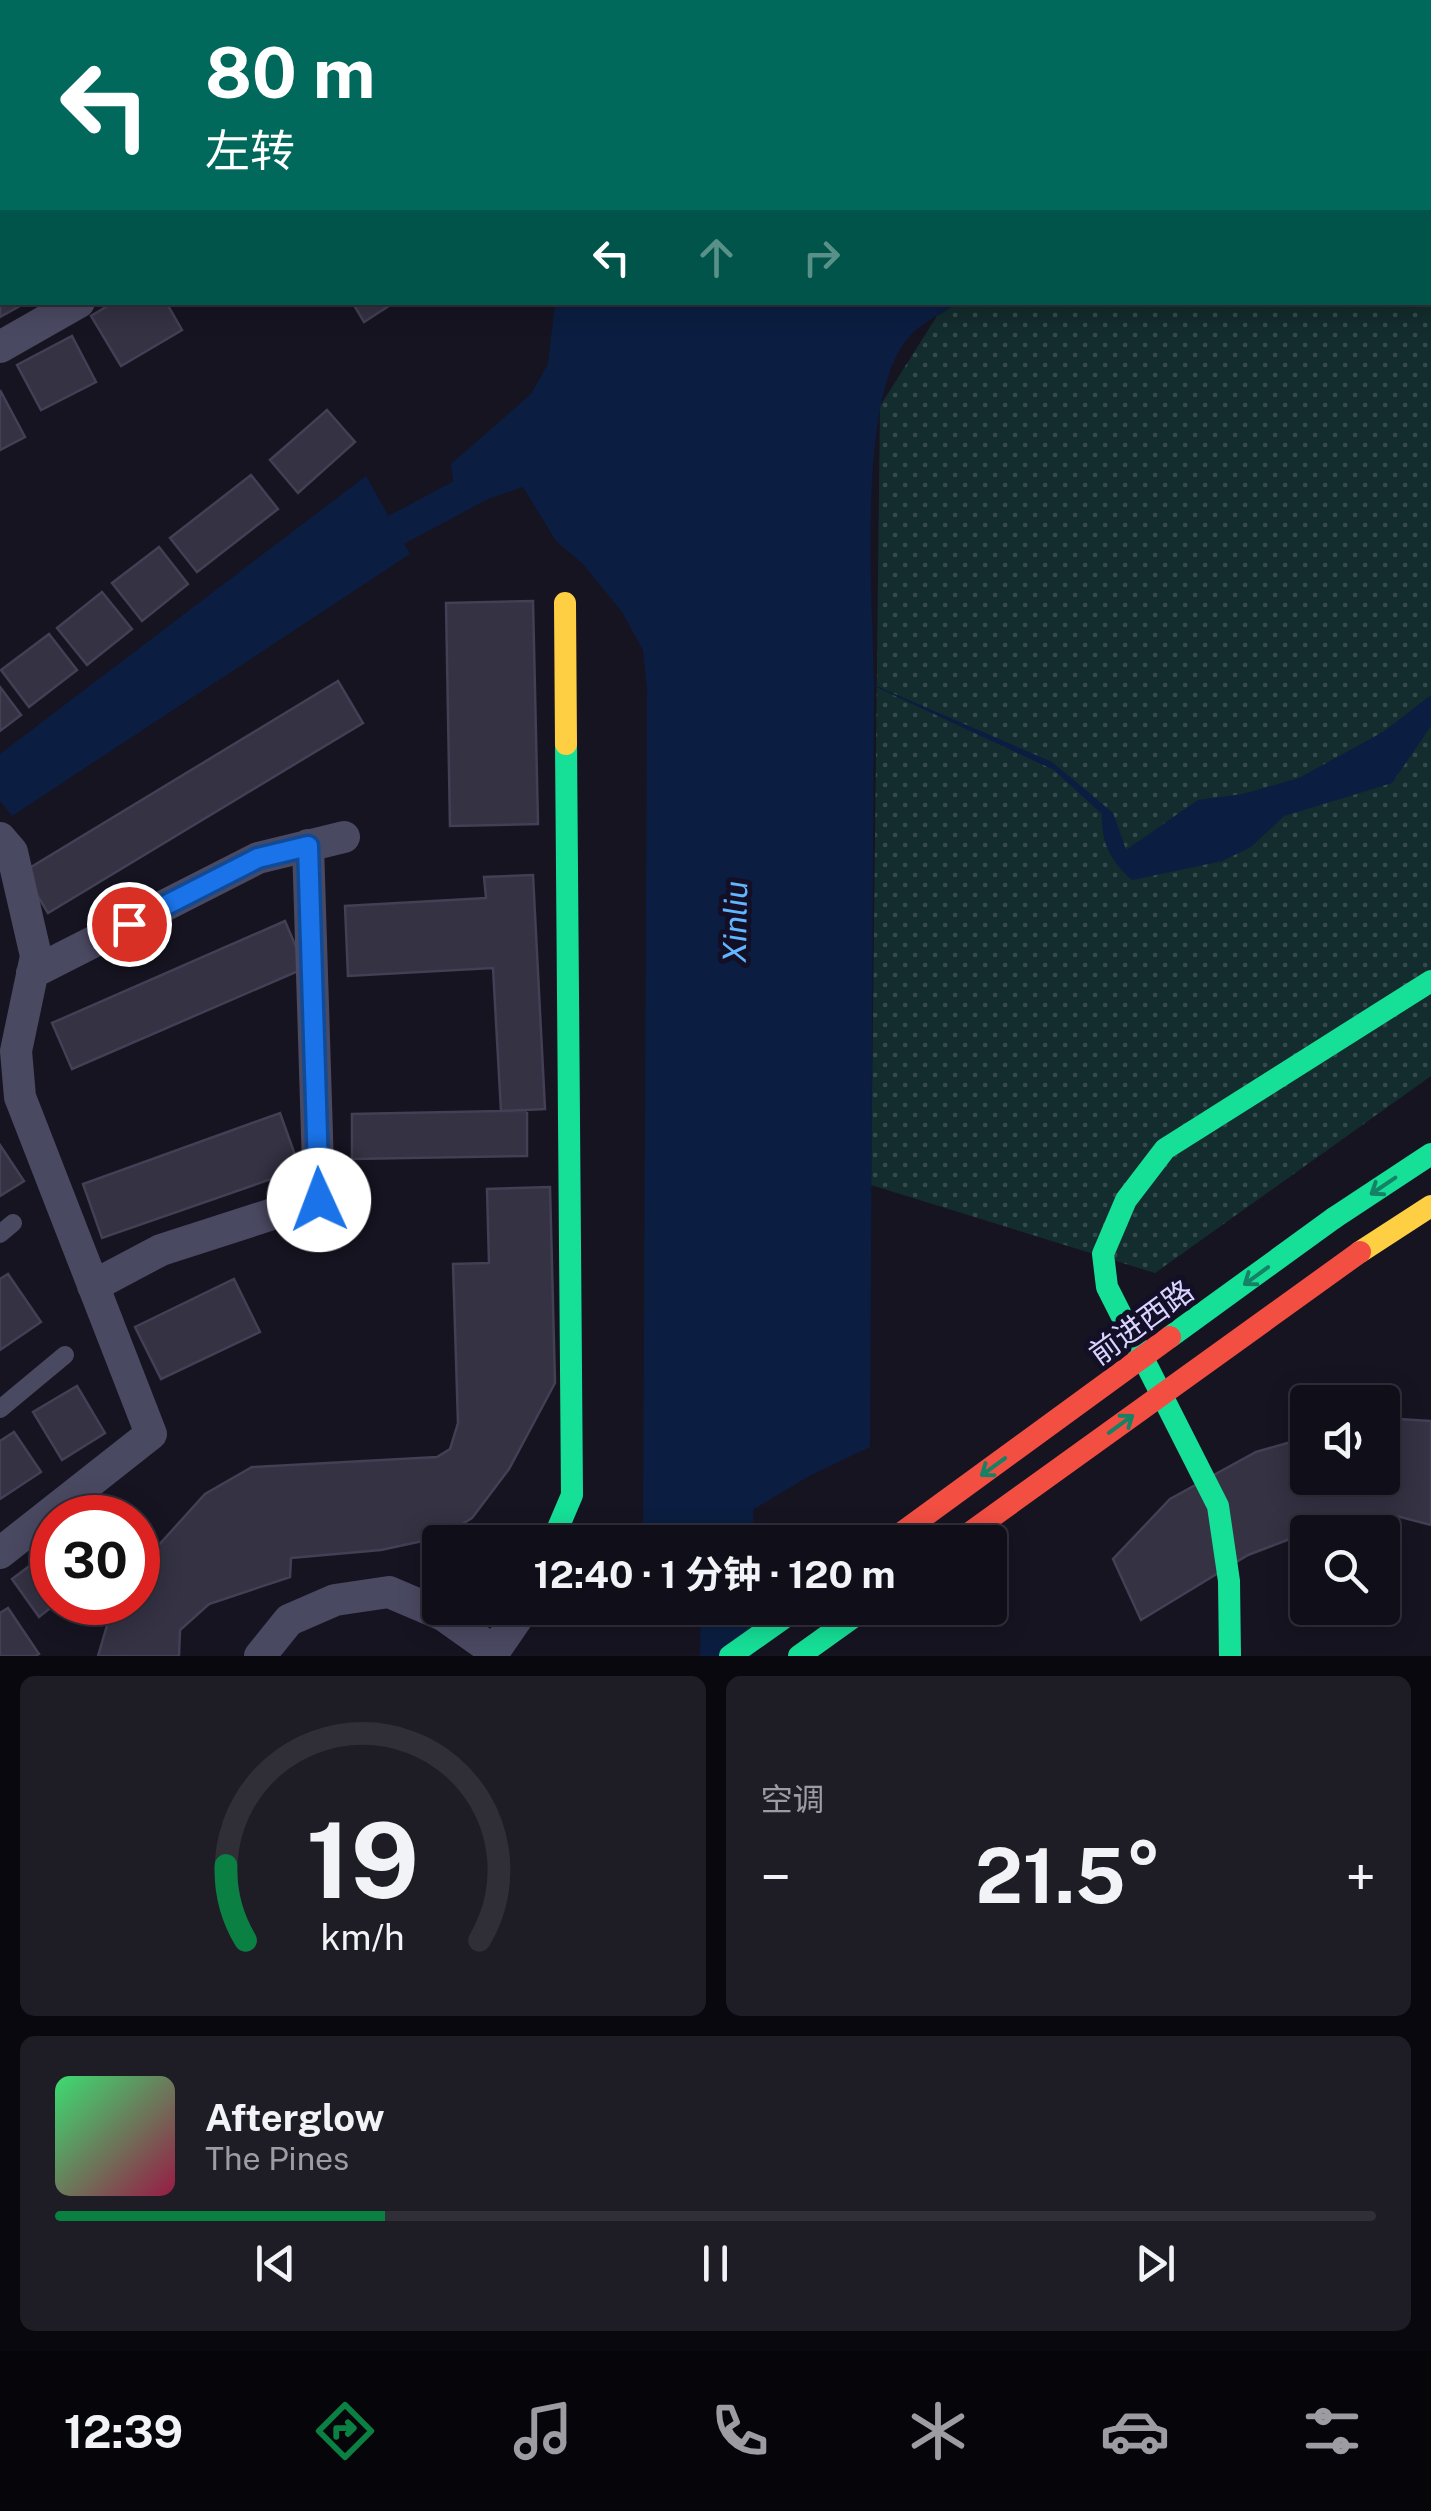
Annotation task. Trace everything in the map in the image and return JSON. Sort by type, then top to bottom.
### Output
[{"type":"street","points":[[0,347],[74,305]]},
{"type":"street","points":[[559,1525],[572,1495],[566,604]]},
{"type":"street","points":[[32,974],[258,858],[344,836]]},
{"type":"street","points":[[0,838],[12,852],[36,956],[8,1058],[20,1098],[151,1434],[0,1553]]},
{"type":"street","points":[[94,1286],[161,1250],[319,1200],[308,846]]},
{"type":"street","points":[[1230,1656],[1229,1580],[1218,1506],[1107,1288],[1103,1254],[1126,1200],[1165,1149],[1431,980]]},
{"type":"street","name":"前进西路","points":[[911,1525],[1334,1218],[1431,1154]]},
{"type":"street","points":[[980,1525],[1360,1252],[1431,1206]]},
{"type":"street","points":[[260,1656],[288,1620],[335,1600],[389,1592],[444,1615],[492,1654],[512,1625]]},
{"type":"street","points":[[730,1656],[774,1625]]},
{"type":"street","points":[[799,1656],[842,1625]]},
{"type":"lane","points":[[0,1408],[65,1355]]},
{"type":"green space","points":[[955,305],[1431,305],[1431,1076],[1155,1273],[871,1185],[880,406],[937,316]]},
{"type":"water","points":[[555,305],[955,305],[908,338],[892,367],[881,406],[871,504],[874,685],[1052,762],[1113,813],[1126,850],[1198,800],[1243,794],[1299,778],[1383,732],[1431,695],[1431,726],[1392,783],[1284,816],[1251,847],[1222,861],[1132,880],[1109,851],[1102,814],[1054,770],[874,686],[870,1447],[809,1476],[727,1525],[643,1525],[647,689],[643,650],[622,612],[583,564],[556,541],[523,487],[471,505],[453,481],[451,464],[531,394],[548,364]]},
{"type":"water","points":[[366,476],[410,554],[12,816],[0,801],[0,754]]},
{"type":"building","points":[[0,305],[22,305],[0,317]]},
{"type":"building","points":[[109,305],[168,305],[182,330],[121,366],[91,316]]},
{"type":"building","points":[[354,305],[390,305],[364,322]]},
{"type":"building","points":[[72,336],[96,382],[41,410],[17,365]]},
{"type":"building","points":[[0,390],[25,437],[0,450]]},
{"type":"building","points":[[327,410],[355,442],[298,493],[270,460]]},
{"type":"building","points":[[251,475],[278,509],[197,572],[170,538]]},
{"type":"building","points":[[159,547],[188,584],[142,621],[112,583]]},
{"type":"building","points":[[102,592],[132,629],[87,665],[57,628]]},
{"type":"building","points":[[533,601],[538,824],[450,826],[446,603]]},
{"type":"building","points":[[49,634],[77,670],[29,707],[1,670]]},
{"type":"building","points":[[338,681],[363,723],[48,913],[23,872]]},
{"type":"building","points":[[0,687],[21,715],[0,731]]},
{"type":"building","points":[[533,875],[545,1109],[501,1111],[493,968],[348,976],[345,906],[486,898],[484,877]]},
{"type":"building","points":[[285,921],[305,968],[72,1069],[52,1023]]},
{"type":"building","points":[[527,1111],[527,1156],[352,1159],[352,1114]]},
{"type":"building","points":[[280,1113],[300,1169],[102,1238],[83,1184]]},
{"type":"building","points":[[0,1145],[24,1181],[0,1196]]},
{"type":"building","points":[[550,1187],[555,1383],[509,1469],[472,1518],[461,1525],[422,1525],[422,1541],[381,1550],[291,1558],[290,1577],[209,1604],[180,1630],[179,1656],[98,1656],[107,1625],[160,1625],[160,1544],[205,1494],[252,1467],[437,1457],[450,1449],[458,1423],[453,1264],[489,1263],[487,1189]]},
{"type":"building","points":[[8,1274],[41,1322],[0,1350],[0,1279]]},
{"type":"building","points":[[234,1279],[260,1332],[161,1379],[135,1327]]},
{"type":"building","points":[[77,1386],[105,1433],[62,1460],[33,1412]]},
{"type":"building","points":[[1400,1419],[1431,1421],[1431,1525],[1389,1514],[1290,1515],[1290,1539],[1248,1555],[1141,1620],[1113,1559],[1170,1499],[1256,1452],[1290,1442],[1290,1495],[1400,1495]]},
{"type":"building","points":[[14,1432],[41,1472],[0,1499],[0,1441]]},
{"type":"building","points":[[30,1566],[30,1604],[12,1579]]},
{"type":"building","points":[[8,1608],[39,1654],[0,1656],[0,1613]]},
{"type":"waterway","points":[[357,551],[499,475]]},
{"type":"waterway","name":"Xinliu","points":[[727,1525],[728,1454]]},
{"type":"waterway","name":"Xinliu","points":[[726,1656],[727,1625]]},
{"type":"traffic: fast","points":[[559,1525],[572,1495],[566,744]]},
{"type":"traffic: fast","points":[[1230,1656],[1229,1581],[1218,1506],[1107,1287],[1103,1254],[1126,1200],[1165,1149],[1431,981]]},
{"type":"traffic: fast","points":[[1334,1218],[1431,1154]]},
{"type":"traffic: fast","points":[[1170,1337],[1334,1218]]},
{"type":"traffic: fast","points":[[730,1656],[774,1625]]},
{"type":"traffic: fast","points":[[799,1656],[842,1625]]},
{"type":"traffic: slow","points":[[565,603],[566,744]]},
{"type":"traffic: slow","points":[[1360,1252],[1431,1206]]},
{"type":"traffic: jam","points":[[981,1525],[1360,1252]]},
{"type":"traffic: jam","points":[[912,1525],[1170,1337]]},
{"type":"route","points":[[129,924],[258,858],[308,846],[319,1200]]}]
